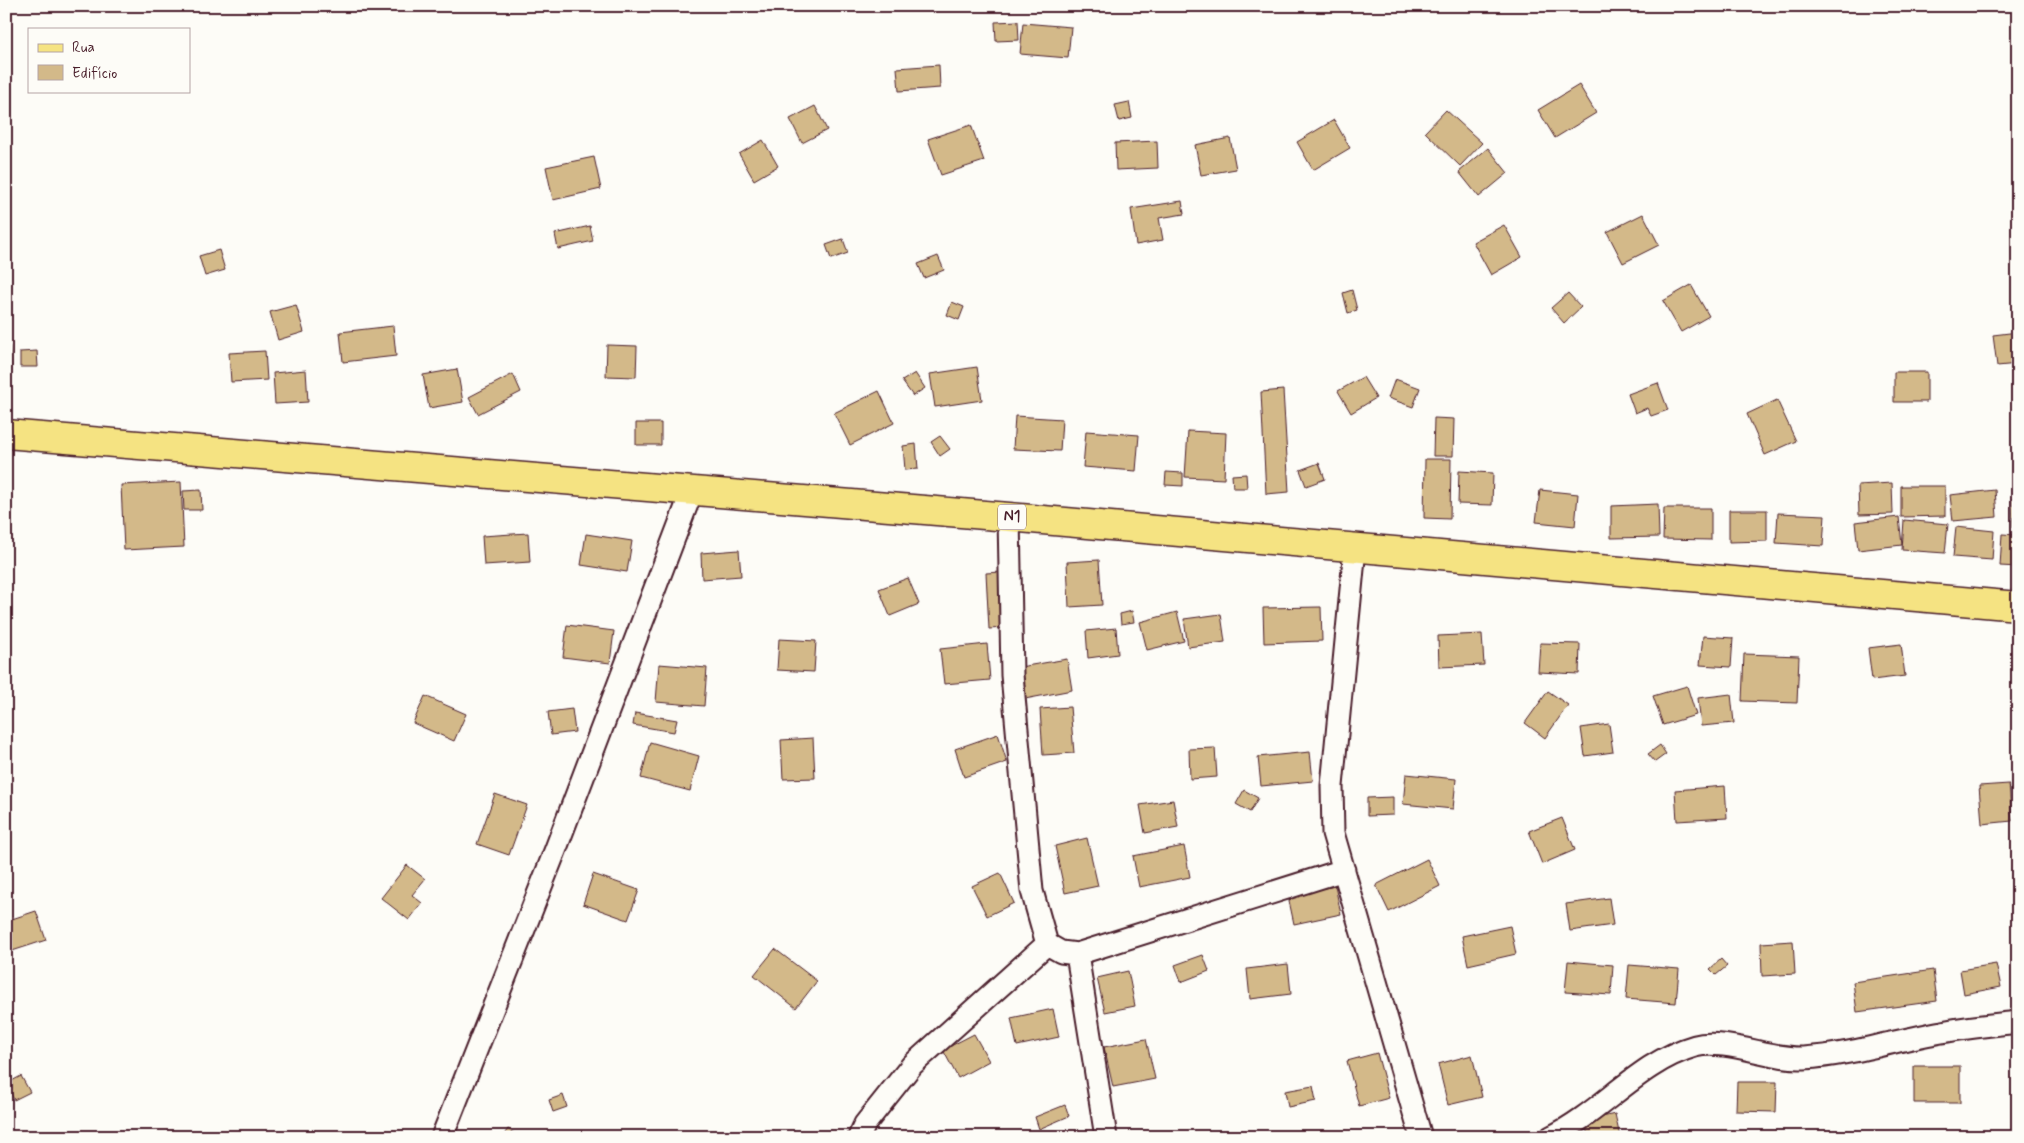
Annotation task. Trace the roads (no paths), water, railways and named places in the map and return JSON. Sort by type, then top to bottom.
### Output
[{"type":"main road","name":"N1","points":[[6,434],[1010,517],[2018,606]]},
{"type":"street","points":[[442,1137],[555,851],[692,491]]},
{"type":"street","points":[[1010,517],[1012,675],[1032,891],[1047,944],[1061,952],[1076,954],[1344,870]]},
{"type":"street","points":[[1355,548],[1332,786],[1333,833],[1421,1137]]},
{"type":"street","points":[[859,1137],[865,1124],[912,1065],[1047,944]]},
{"type":"street","points":[[1076,954],[1106,1137]]},
{"type":"street","points":[[1551,1137],[1571,1127],[1658,1062],[1696,1046],[1713,1045],[1802,1058],[1857,1050],[1942,1032],[2018,1022]]}]
